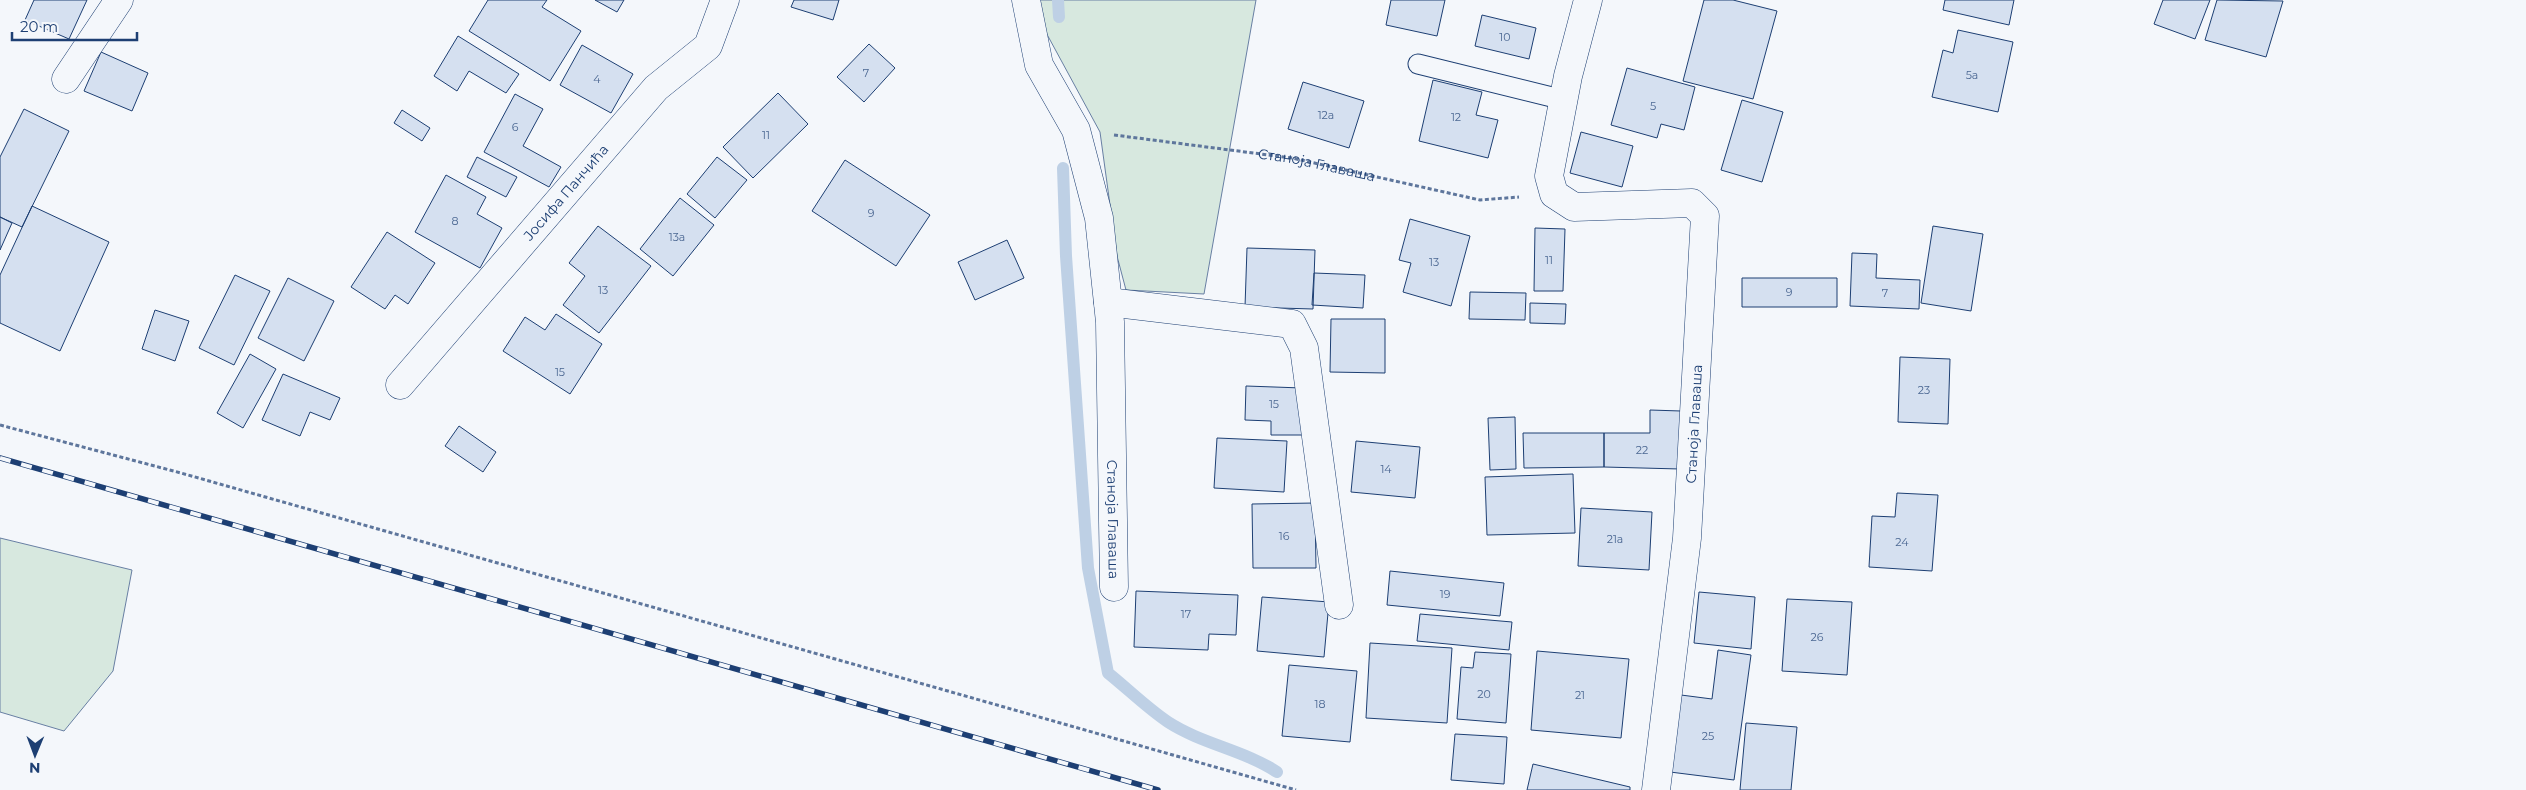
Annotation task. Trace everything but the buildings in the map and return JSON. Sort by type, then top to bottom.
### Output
[{"type":"street","points":[[66,79],[120,0]]},
{"type":"street","name":"Јосифа Панчића","points":[[400,385],[656,88],[708,46],[726,0]]},
{"type":"street","name":"Станоја Главаша","points":[[1026,0],[1039,64],[1076,130],[1098,218],[1108,302],[1114,588]]},
{"type":"street","points":[[1554,194],[1549,176],[1564,100],[1588,0]]},
{"type":"street","name":"Станоја Главаша","points":[[1554,194],[1574,206],[1692,203],[1705,216],[1687,538],[1656,790]]},
{"type":"street","points":[[1108,302],[1292,324],[1304,348],[1339,605]]},
{"type":"lane","points":[[1418,64],[1564,100]]},
{"type":"path","name":"Станоја Главаша","points":[[1076,130],[1292,158],[1480,200],[1554,194]]},
{"type":"path","points":[[0,425],[190,476],[1296,790]]},
{"type":"shaded area","points":[[1036,0],[1256,0],[1204,294],[1126,290],[1117,256],[1100,132],[1043,27]]},
{"type":"shaded area","points":[[0,538],[132,570],[113,671],[64,731],[0,712]]},
{"type":"waterway","points":[[1058,0],[1059,17]]},
{"type":"waterway","points":[[1063,168],[1066,256],[1088,568],[1108,673],[1145,705],[1181,730],[1251,758],[1277,772]]},
{"type":"railway","points":[[0,458],[1158,790]]}]
